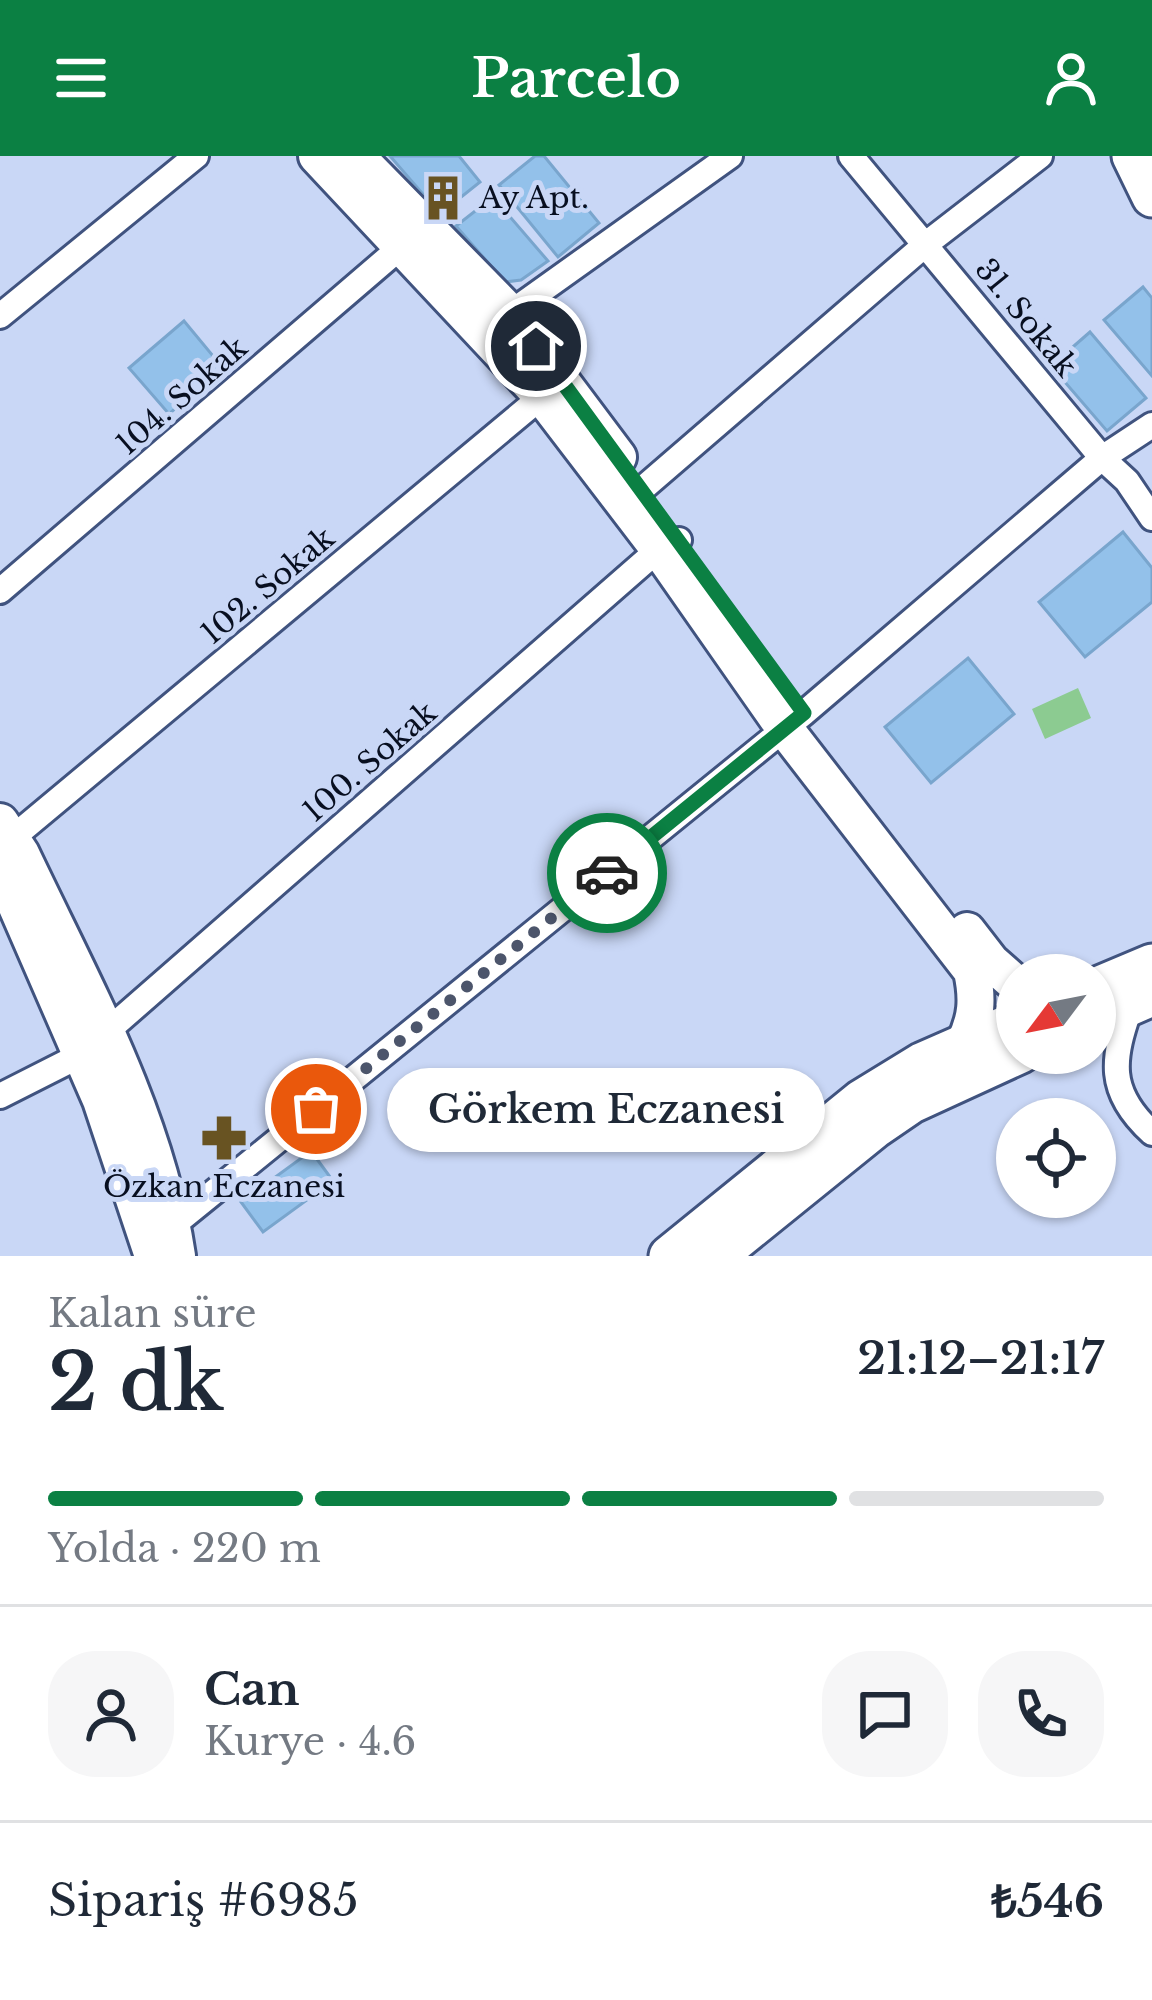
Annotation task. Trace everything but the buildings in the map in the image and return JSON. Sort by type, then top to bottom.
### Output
[{"type":"main road","points":[[1132,156],[1152,197]]},
{"type":"main road","points":[[1118,1002],[1152,964]]},
{"type":"main road","points":[[669,1256],[861,1100],[923,1062],[996,1031]]},
{"type":"main road","points":[[717,1256],[893,1116],[996,1065]]},
{"type":"street","points":[[0,316],[196,156]]},
{"type":"street","points":[[510,313],[730,156]]},
{"type":"street","name":"31. Sokak","points":[[850,156],[1102,458],[1127,481],[1152,518]]},
{"type":"street","points":[[641,490],[926,244],[1040,156]]},
{"type":"street","points":[[332,158],[510,313],[553,388],[972,971],[978,997],[975,1022],[964,1044]]},
{"type":"street","points":[[332,158],[403,246],[553,388],[641,490],[669,544]]},
{"type":"street","name":"104. Sokak","points":[[0,591],[403,246]]},
{"type":"street","name":"102. Sokak","points":[[6,859],[553,388]]},
{"type":"street","points":[[6,859],[93,1044],[155,1247],[794,721],[1102,458],[1152,424]]},
{"type":"street","name":"100. Sokak","points":[[0,1096],[93,1044],[669,544]]},
{"type":"street","points":[[794,721],[996,966]]},
{"type":"street","points":[[1118,1002],[1117,1086],[1132,1114],[1152,1133]]},
{"type":"shaded area","points":[[1078,688],[1091,718],[1045,739],[1032,709]]},
{"type":"way so far","points":[[316,1109],[607,873]]},
{"type":"place","name":"Ay Apt.","points":[[443,198]]},
{"type":"place","name":"Görkem Eczanesi","points":[[316,1109]]},
{"type":"place","name":"Özkan Eczanesi","points":[[224,1138]]},
{"type":"route","points":[[536,346],[804,713],[607,873]]}]
